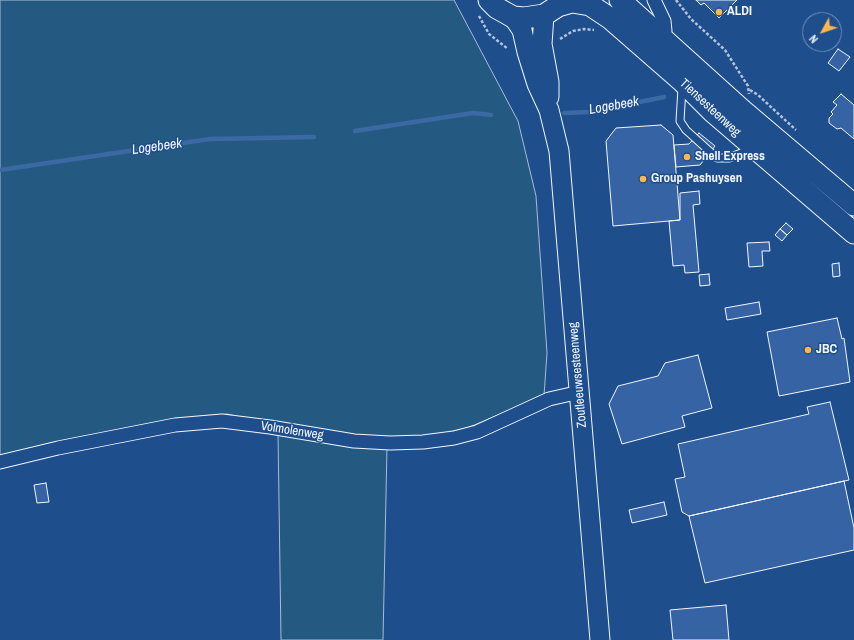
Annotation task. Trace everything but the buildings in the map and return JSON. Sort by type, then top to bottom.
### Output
[{"type":"main road","name":"Tiensesteenweg","points":[[620,0],[680,52],[742,110],[854,205]]},
{"type":"main road","points":[[638,0],[665,30],[680,52]]},
{"type":"main road","name":"Tiensesteenweg","points":[[514,17],[533,18],[555,7],[572,2],[590,5],[611,19],[682,81],[698,99],[854,233]]},
{"type":"main road","points":[[483,6],[497,8],[514,17]]},
{"type":"street","points":[[654,0],[664,21],[665,30]]},
{"type":"street","name":"Zoutleeuwsesteenweg","points":[[549,110],[549,82],[542,44],[555,7]]},
{"type":"street","name":"Zoutleeuwsesteenweg","points":[[514,17],[522,30],[537,84],[549,110],[559,151],[600,640]]},
{"type":"street","name":"Volmolenweg","points":[[0,462],[58,448],[175,425],[222,421],[270,427],[354,441],[390,443],[423,442],[454,438],[476,432],[548,399],[580,392]]},
{"type":"lane","points":[[682,81],[680,121],[686,130],[718,158],[729,158],[754,148]]},
{"type":"path","points":[[676,0],[691,19],[725,50],[750,90]]},
{"type":"path","points":[[483,6],[489,34],[507,46]]},
{"type":"path","points":[[557,41],[573,31],[584,29],[599,33]]},
{"type":"shaded area","points":[[0,0],[454,0],[518,121],[536,196],[547,353],[544,396],[467,428],[433,436],[377,440],[278,425],[227,414],[188,419],[0,460]]},
{"type":"shaded area","points":[[278,433],[387,447],[383,640],[281,640]]},
{"type":"waterway","name":"Logebeek","points":[[564,113],[590,112],[664,97]]},
{"type":"waterway","name":"Logebeek","points":[[355,131],[473,113],[491,115]]},
{"type":"waterway","name":"Logebeek","points":[[0,170],[210,139],[314,137]]},
{"type":"place","name":"ALDI","points":[[719,12]]},
{"type":"place","name":"Shell Express","points":[[687,157]]},
{"type":"place","name":"Group Pashuysen","points":[[643,179]]},
{"type":"place","name":"JBC","points":[[808,350]]}]
